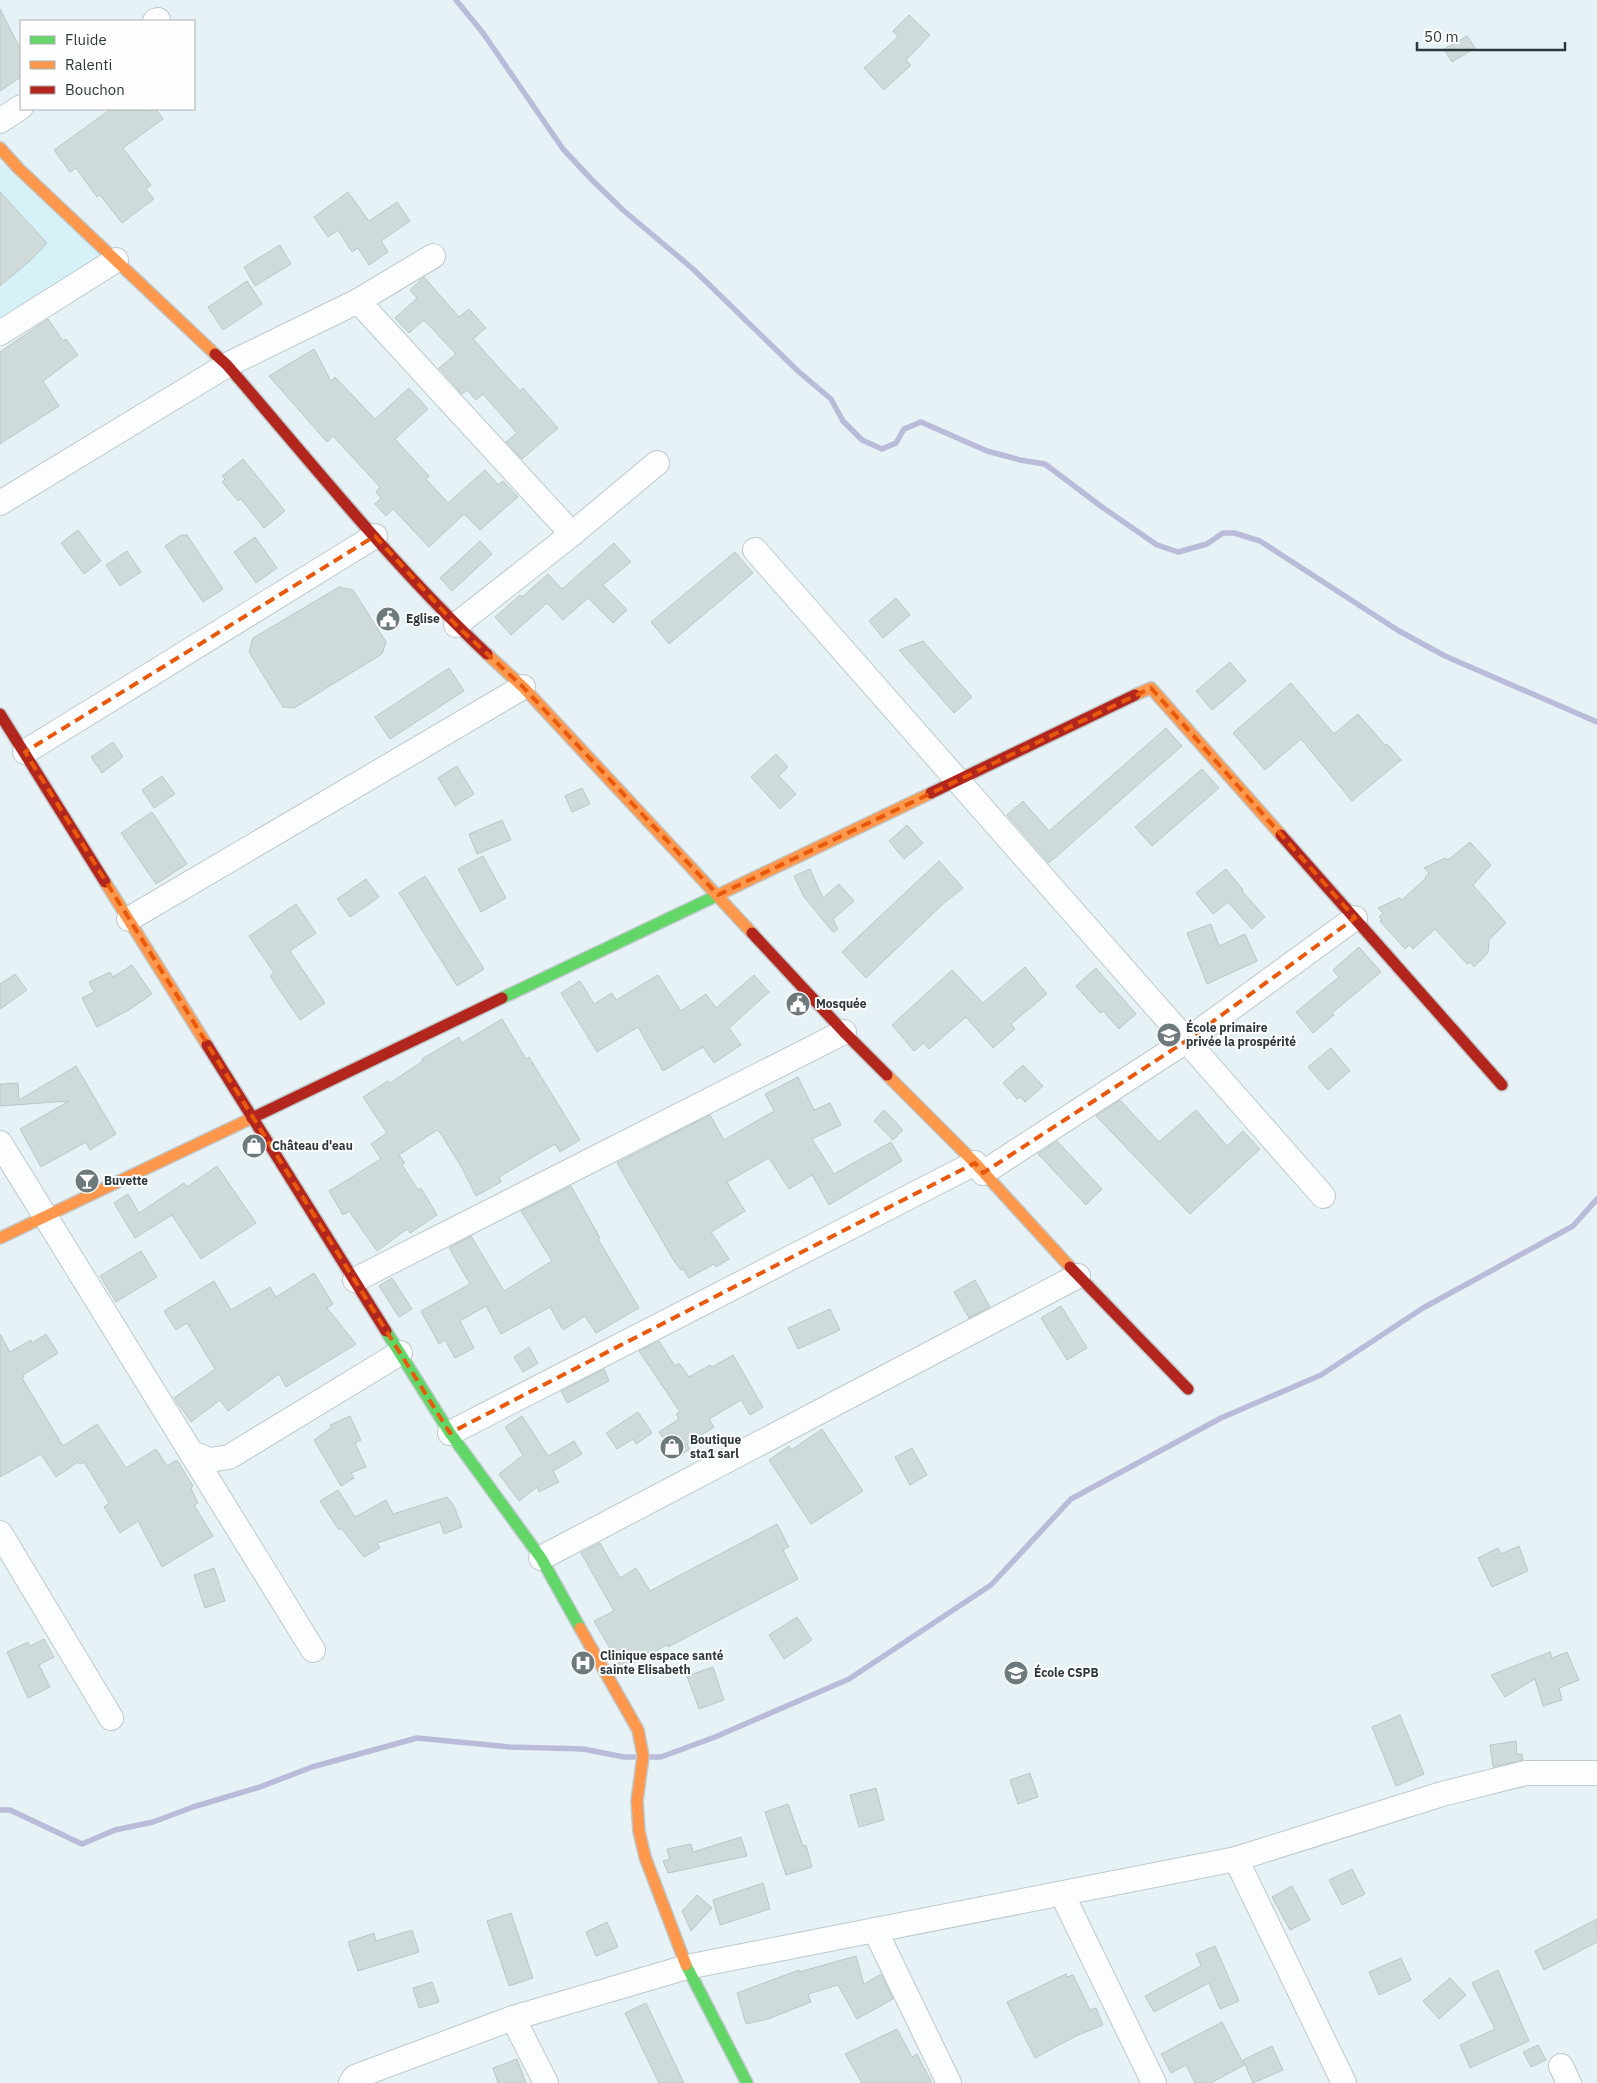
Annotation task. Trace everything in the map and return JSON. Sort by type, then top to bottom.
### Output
[{"type":"street","points":[[0,121],[20,108]]},
{"type":"street","points":[[0,148],[18,168],[227,365],[375,536],[456,625],[523,687],[844,1032],[979,1168],[1078,1276],[1188,1389]]},
{"type":"street","points":[[0,503],[227,365],[358,301],[433,256]]},
{"type":"street","points":[[0,332],[116,260]]},
{"type":"street","points":[[358,301],[572,534]]},
{"type":"street","points":[[456,625],[572,534],[657,463]]},
{"type":"street","points":[[25,752],[375,536]]},
{"type":"street","points":[[755,550],[956,781],[1323,1196]]},
{"type":"street","points":[[129,918],[523,687]]},
{"type":"street","points":[[0,1238],[1151,688],[1502,1085]]},
{"type":"street","points":[[0,714],[254,1117],[450,1433],[541,1558],[638,1730],[643,1756],[637,1801],[645,1857],[686,1966],[747,2083]]},
{"type":"street","points":[[450,1433],[979,1168],[1186,1041],[1354,918]]},
{"type":"street","points":[[355,1280],[844,1032]]},
{"type":"street","points":[[0,1143],[313,1650]]},
{"type":"street","points":[[541,1558],[1078,1276]]},
{"type":"street","points":[[192,1453],[210,1460],[229,1457],[400,1353]]},
{"type":"street","points":[[0,1533],[112,1718]]},
{"type":"street","points":[[351,2083],[355,2078],[513,2018],[686,1966],[1236,1860],[1442,1794],[1526,1773],[1597,1774]]},
{"type":"street","points":[[1236,1860],[1344,2083]]},
{"type":"street","points":[[1062,1894],[1154,2083]]},
{"type":"street","points":[[875,1930],[949,2083]]},
{"type":"street","points":[[513,2018],[546,2083]]},
{"type":"highlighted area","points":[[375,536],[456,625],[523,687],[718,895],[1151,688],[1355,918],[1186,1041],[983,1173],[975,1163],[450,1433],[25,752]]},
{"type":"shaded area","points":[[0,163],[107,259],[0,325]]},
{"type":"building","points":[[0,9],[20,48],[20,78],[0,91]]},
{"type":"building","points":[[909,15],[930,35],[906,60],[911,65],[884,90],[864,68],[898,37],[893,31]]},
{"type":"building","points":[[1467,36],[1475,48],[1452,62],[1444,49]]},
{"type":"building","points":[[110,110],[157,110],[163,119],[123,148],[151,185],[146,189],[154,199],[122,223],[100,195],[97,197],[76,168],[70,172],[54,150]]},
{"type":"building","points":[[0,192],[47,243],[31,260],[0,286]]},
{"type":"building","points":[[348,192],[369,221],[397,202],[410,221],[381,241],[388,252],[369,265],[358,248],[352,252],[338,230],[328,237],[314,217]]},
{"type":"building","points":[[280,245],[291,264],[255,286],[244,267]]},
{"type":"building","points":[[424,277],[459,317],[469,309],[486,328],[473,339],[520,391],[523,388],[558,428],[522,459],[506,442],[517,433],[483,394],[476,400],[467,390],[462,394],[439,368],[456,354],[424,320],[409,333],[395,318],[417,298],[410,290]]},
{"type":"building","points":[[247,281],[262,304],[223,330],[208,307]]},
{"type":"building","points":[[48,319],[63,341],[66,339],[78,355],[43,381],[59,406],[0,444],[0,352]]},
{"type":"building","points":[[314,349],[331,381],[335,377],[375,419],[409,388],[428,409],[395,439],[429,476],[426,479],[448,503],[485,470],[498,485],[503,481],[518,497],[480,530],[464,514],[429,547],[393,509],[386,516],[375,504],[381,498],[376,492],[380,487],[333,436],[327,442],[269,376]]},
{"type":"building","points":[[243,459],[285,511],[264,528],[241,499],[238,501],[222,482],[225,479],[222,476]]},
{"type":"building","points":[[78,530],[101,561],[84,574],[61,543]]},
{"type":"building","points":[[181,535],[187,535],[223,589],[203,602],[165,546]]},
{"type":"building","points":[[255,537],[277,568],[256,583],[234,552]]},
{"type":"building","points":[[480,541],[492,554],[452,591],[440,578]]},
{"type":"building","points":[[614,543],[631,562],[603,585],[627,610],[613,623],[588,598],[563,620],[547,603],[511,635],[495,617],[548,574],[562,589]]},
{"type":"building","points":[[127,551],[141,572],[120,586],[106,565]]},
{"type":"building","points":[[735,552],[753,573],[669,644],[651,622]]},
{"type":"building","points":[[339,587],[353,590],[386,642],[382,654],[294,708],[283,707],[249,652],[253,638]]},
{"type":"building","points":[[896,598],[910,615],[883,638],[869,621]]},
{"type":"building","points":[[923,641],[972,697],[954,713],[899,650]]},
{"type":"building","points":[[1230,662],[1246,681],[1212,710],[1196,691]]},
{"type":"building","points":[[449,668],[464,691],[390,739],[375,717]]},
{"type":"building","points":[[1291,683],[1334,734],[1358,714],[1401,760],[1352,801],[1301,739],[1265,770],[1233,733]]},
{"type":"building","points":[[1166,728],[1182,746],[1049,863],[1007,815],[1023,801],[1049,831]]},
{"type":"building","points":[[113,742],[123,757],[102,773],[91,757]]},
{"type":"building","points":[[776,754],[788,767],[779,776],[796,794],[780,809],[751,777]]},
{"type":"building","points":[[457,766],[474,794],[455,806],[438,778]]},
{"type":"building","points":[[1202,769],[1219,788],[1152,846],[1135,827]]},
{"type":"building","points":[[162,776],[175,794],[154,808],[142,790]]},
{"type":"building","points":[[582,788],[590,804],[572,812],[565,796]]},
{"type":"building","points":[[152,812],[187,864],[156,884],[121,833]]},
{"type":"building","points":[[502,820],[511,840],[477,854],[469,834]]},
{"type":"building","points":[[907,825],[923,843],[904,859],[889,841]]},
{"type":"building","points":[[1470,842],[1491,865],[1473,885],[1506,923],[1489,940],[1488,953],[1474,967],[1470,962],[1467,964],[1435,929],[1413,949],[1409,945],[1405,949],[1380,921],[1382,920],[1379,917],[1383,913],[1378,908],[1399,898],[1402,900],[1426,878],[1429,873],[1424,868],[1445,858],[1448,860]]},
{"type":"building","points":[[483,856],[506,898],[481,912],[458,869]]},
{"type":"building","points":[[939,861],[963,888],[944,903],[866,978],[842,952]]},
{"type":"building","points":[[810,869],[823,898],[839,884],[854,901],[833,919],[838,929],[833,932],[804,897],[794,876]]},
{"type":"building","points":[[1226,869],[1265,917],[1252,929],[1228,902],[1213,914],[1196,893]]},
{"type":"building","points":[[425,876],[484,969],[457,986],[399,893]]},
{"type":"building","points":[[366,879],[379,897],[350,917],[337,899]]},
{"type":"building","points":[[296,904],[316,933],[290,951],[325,1003],[300,1020],[270,976],[274,973],[249,936]]},
{"type":"building","points":[[1211,924],[1219,946],[1245,934],[1257,961],[1207,984],[1187,933]]},
{"type":"building","points":[[1359,947],[1381,972],[1332,1013],[1334,1015],[1313,1033],[1296,1012],[1339,977],[1333,970]]},
{"type":"building","points":[[132,965],[152,994],[129,1010],[97,1027],[82,998],[94,992],[89,982],[110,972],[113,977]]},
{"type":"building","points":[[1025,967],[1047,994],[1011,1024],[1015,1029],[993,1048],[966,1017],[929,1049],[924,1043],[914,1051],[892,1025],[952,970],[983,1003]]},
{"type":"building","points":[[1096,968],[1136,1014],[1119,1029],[1103,1011],[1100,1013],[1076,986]]},
{"type":"building","points":[[15,974],[27,990],[0,1009],[0,984]]},
{"type":"building","points":[[658,975],[681,1011],[706,994],[716,1008],[754,975],[769,992],[729,1028],[741,1045],[714,1063],[703,1047],[663,1071],[638,1027],[597,1052],[561,993],[580,981],[594,1004],[612,993],[616,1000]]},
{"type":"building","points":[[502,1019],[526,1059],[529,1057],[580,1140],[560,1152],[555,1144],[499,1177],[501,1182],[476,1196],[462,1168],[437,1130],[399,1155],[405,1163],[402,1165],[418,1190],[421,1188],[437,1215],[410,1233],[407,1229],[377,1251],[349,1211],[343,1215],[329,1191],[381,1159],[371,1144],[387,1133],[363,1097],[388,1081],[390,1083],[423,1061],[422,1059],[459,1037],[462,1043]]},
{"type":"building","points":[[1331,1048],[1350,1071],[1328,1090],[1308,1067]]},
{"type":"building","points":[[1023,1065],[1043,1086],[1025,1102],[1020,1097],[1017,1099],[1003,1083]]},
{"type":"building","points":[[76,1066],[116,1134],[90,1150],[86,1142],[41,1167],[20,1129],[69,1101],[0,1106],[0,1084],[18,1083],[19,1100]]},
{"type":"building","points":[[798,1077],[814,1110],[830,1103],[841,1125],[812,1139],[834,1174],[891,1142],[902,1161],[829,1205],[812,1175],[789,1189],[769,1158],[727,1182],[745,1211],[711,1232],[729,1259],[716,1267],[714,1264],[689,1278],[674,1261],[617,1163],[710,1115],[724,1140],[774,1111],[765,1094]]},
{"type":"building","points":[[1120,1100],[1159,1142],[1196,1110],[1227,1146],[1243,1131],[1260,1149],[1190,1214],[1096,1116]]},
{"type":"building","points":[[884,1110],[903,1130],[893,1140],[874,1121]]},
{"type":"building","points":[[1057,1141],[1102,1189],[1086,1205],[1038,1154]]},
{"type":"building","points":[[217,1166],[256,1223],[201,1259],[172,1215],[135,1238],[114,1203],[128,1194],[139,1213],[184,1183],[187,1187]]},
{"type":"building","points":[[571,1186],[600,1238],[598,1239],[639,1308],[596,1333],[585,1316],[563,1330],[550,1307],[501,1334],[486,1306],[460,1321],[474,1348],[455,1358],[445,1340],[439,1344],[421,1311],[470,1284],[449,1248],[471,1236],[504,1291],[552,1261],[521,1211]]},
{"type":"building","points":[[141,1251],[157,1277],[116,1302],[100,1276]]},
{"type":"building","points":[[314,1273],[333,1304],[327,1308],[356,1344],[286,1387],[279,1374],[228,1411],[220,1400],[191,1422],[174,1398],[215,1369],[187,1323],[176,1330],[164,1311],[214,1281],[231,1310],[270,1287],[276,1297]]},
{"type":"building","points":[[392,1278],[412,1309],[399,1317],[379,1286]]},
{"type":"building","points":[[975,1280],[990,1307],[969,1318],[954,1292]]},
{"type":"building","points":[[1061,1306],[1087,1348],[1067,1360],[1041,1318]]},
{"type":"building","points":[[830,1309],[840,1330],[798,1349],[788,1328]]},
{"type":"building","points":[[0,1334],[10,1352],[31,1340],[32,1343],[46,1334],[58,1353],[23,1375],[24,1377],[22,1378],[63,1446],[97,1424],[126,1468],[156,1449],[167,1466],[177,1460],[193,1486],[191,1488],[198,1503],[194,1505],[213,1536],[162,1567],[138,1521],[120,1533],[104,1507],[109,1503],[84,1462],[80,1464],[78,1462],[56,1477],[41,1454],[0,1477]]},
{"type":"building","points":[[659,1341],[675,1366],[679,1363],[689,1377],[733,1355],[763,1407],[750,1415],[741,1400],[709,1419],[714,1427],[687,1444],[690,1449],[676,1458],[659,1432],[679,1419],[676,1414],[680,1412],[639,1351]]},
{"type":"building","points":[[529,1347],[538,1363],[523,1372],[514,1357]]},
{"type":"building","points":[[604,1369],[609,1381],[567,1403],[561,1391]]},
{"type":"building","points":[[638,1412],[652,1433],[636,1444],[633,1439],[617,1449],[606,1433]]},
{"type":"building","points":[[350,1416],[361,1440],[355,1443],[366,1467],[351,1473],[354,1478],[341,1486],[314,1440],[331,1428],[330,1425]]},
{"type":"building","points":[[522,1416],[548,1456],[574,1441],[582,1454],[553,1471],[559,1482],[539,1492],[537,1487],[519,1501],[499,1474],[523,1455],[505,1427]]},
{"type":"building","points":[[822,1429],[863,1491],[811,1524],[769,1460],[789,1446],[791,1450]]},
{"type":"building","points":[[912,1448],[927,1475],[910,1485],[895,1457]]},
{"type":"building","points":[[338,1490],[355,1517],[386,1500],[393,1514],[447,1497],[454,1506],[462,1527],[444,1534],[440,1522],[377,1543],[380,1548],[364,1557],[341,1528],[339,1530],[320,1501]]},
{"type":"building","points":[[777,1524],[789,1547],[783,1550],[798,1579],[622,1669],[594,1621],[614,1611],[581,1553],[600,1543],[620,1578],[636,1568],[650,1591]]},
{"type":"building","points":[[1519,1546],[1528,1571],[1492,1587],[1478,1558],[1498,1548],[1501,1554]]},
{"type":"building","points":[[214,1568],[225,1601],[205,1608],[194,1575]]},
{"type":"building","points":[[797,1617],[812,1640],[784,1659],[769,1635]]},
{"type":"building","points":[[44,1639],[54,1657],[39,1665],[50,1687],[28,1698],[7,1652],[28,1642],[30,1646]]},
{"type":"building","points":[[1550,1652],[1552,1658],[1567,1652],[1579,1680],[1559,1688],[1562,1700],[1543,1706],[1535,1679],[1505,1697],[1491,1675]]},
{"type":"building","points":[[713,1667],[724,1700],[699,1709],[687,1676]]},
{"type":"building","points":[[1400,1715],[1424,1774],[1396,1786],[1372,1727]]},
{"type":"building","points":[[1516,1741],[1517,1754],[1522,1754],[1523,1760],[1493,1767],[1490,1745]]},
{"type":"building","points":[[1030,1773],[1038,1797],[1018,1804],[1010,1780]]},
{"type":"building","points":[[876,1788],[884,1820],[859,1827],[850,1795]]},
{"type":"building","points":[[788,1804],[803,1846],[806,1845],[812,1867],[786,1875],[765,1812]]},
{"type":"building","points":[[741,1837],[747,1856],[668,1873],[663,1861],[670,1859],[667,1849],[691,1844],[693,1852]]},
{"type":"building","points":[[1352,1869],[1365,1894],[1342,1905],[1329,1880]]},
{"type":"building","points":[[763,1883],[770,1909],[720,1925],[713,1900]]},
{"type":"building","points":[[1292,1886],[1310,1920],[1290,1930],[1272,1897]]},
{"type":"building","points":[[697,1895],[712,1908],[691,1931],[682,1911]]},
{"type":"building","points":[[511,1913],[533,1978],[509,1986],[487,1921]]},
{"type":"building","points":[[1597,1919],[1597,1942],[1544,1970],[1535,1951]]},
{"type":"building","points":[[607,1922],[618,1947],[596,1956],[586,1932]]},
{"type":"building","points":[[412,1930],[419,1952],[358,1971],[348,1942],[374,1933],[376,1941]]},
{"type":"building","points":[[1215,1946],[1239,2001],[1220,2009],[1209,1983],[1154,2012],[1145,1996],[1201,1966],[1196,1954]]},
{"type":"building","points":[[856,1956],[864,1984],[881,1974],[893,1999],[857,2019],[838,1985],[808,1994],[811,2002],[768,2019],[746,2024],[737,1993],[799,1970],[799,1972]]},
{"type":"building","points":[[1401,1958],[1411,1980],[1379,1995],[1369,1972]]},
{"type":"building","points":[[1498,1970],[1529,2041],[1470,2068],[1460,2045],[1495,2029],[1472,1983]]},
{"type":"building","points":[[1066,1974],[1067,1977],[1073,1975],[1090,2010],[1096,2008],[1103,2025],[1076,2036],[1035,2058],[1007,2002]]},
{"type":"building","points":[[1450,1978],[1466,1995],[1439,2019],[1423,2001]]},
{"type":"building","points":[[432,1982],[439,2002],[419,2008],[413,1988]]},
{"type":"building","points":[[646,2003],[684,2083],[659,2083],[625,2013]]},
{"type":"building","points":[[1222,2022],[1244,2065],[1211,2083],[1195,2083],[1186,2065],[1171,2073],[1161,2054]]},
{"type":"building","points":[[897,2029],[912,2057],[917,2054],[932,2083],[862,2083],[845,2054]]},
{"type":"building","points":[[1538,2045],[1546,2060],[1531,2067],[1523,2052]]},
{"type":"building","points":[[1272,2046],[1283,2070],[1253,2083],[1243,2060]]},
{"type":"building","points":[[517,2059],[526,2083],[498,2083],[493,2068]]},
{"type":"waterway","points":[[456,0],[483,33],[563,149],[623,210],[693,269],[799,372],[831,399],[843,421],[862,440],[882,449],[896,443],[904,429],[921,422],[987,451],[1020,460],[1045,464],[1157,545],[1178,552],[1207,544],[1223,533],[1234,533],[1260,541],[1399,631],[1445,656],[1597,722]]},
{"type":"waterway","points":[[651,1757],[661,1757],[715,1737],[849,1679],[991,1585],[1071,1499],[1221,1418],[1321,1375],[1423,1308],[1573,1226],[1597,1199]]},
{"type":"waterway","points":[[0,1810],[10,1810],[82,1844],[115,1830],[153,1822],[193,1807],[260,1787],[312,1767],[417,1738],[510,1747],[583,1749],[624,1757],[634,1757]]},
{"type":"traffic: fast","points":[[502,998],[718,895]]},
{"type":"traffic: fast","points":[[386,1331],[450,1433],[541,1558],[580,1628]]},
{"type":"traffic: fast","points":[[686,1965],[747,2083]]},
{"type":"traffic: slow","points":[[0,148],[18,168],[215,354]]},
{"type":"traffic: slow","points":[[487,654],[523,687],[752,933]]},
{"type":"traffic: slow","points":[[1135,695],[1151,688],[1281,835]]},
{"type":"traffic: slow","points":[[718,895],[931,793]]},
{"type":"traffic: slow","points":[[105,882],[207,1045]]},
{"type":"traffic: slow","points":[[887,1075],[975,1163],[1070,1267]]},
{"type":"traffic: slow","points":[[0,1238],[252,1118]]},
{"type":"traffic: slow","points":[[580,1628],[638,1730],[643,1756],[637,1801],[639,1831],[645,1857],[686,1965]]},
{"type":"traffic: jam","points":[[215,354],[227,365],[386,550],[487,654]]},
{"type":"traffic: jam","points":[[931,793],[1135,695]]},
{"type":"traffic: jam","points":[[0,714],[105,882]]},
{"type":"traffic: jam","points":[[1281,835],[1502,1085]]},
{"type":"traffic: jam","points":[[752,933],[844,1032],[887,1075]]},
{"type":"traffic: jam","points":[[252,1118],[502,998]]},
{"type":"traffic: jam","points":[[207,1045],[386,1331]]},
{"type":"traffic: jam","points":[[1070,1267],[1188,1389]]},
{"type":"place","name":"Eglise","points":[[388,619]]},
{"type":"place","name":"Mosquée","points":[[798,1004]]},
{"type":"place","name":"École primaire privée la prospérité","points":[[1169,1035]]},
{"type":"place","name":"Château d'eau","points":[[254,1146]]},
{"type":"place","name":"Buvette","points":[[87,1181]]},
{"type":"place","name":"Boutique sta1 sarl","points":[[672,1447]]},
{"type":"place","name":"Clinique espace santé sainte Elisabeth","points":[[583,1663]]},
{"type":"place","name":"École CSPB","points":[[1016,1673]]}]
